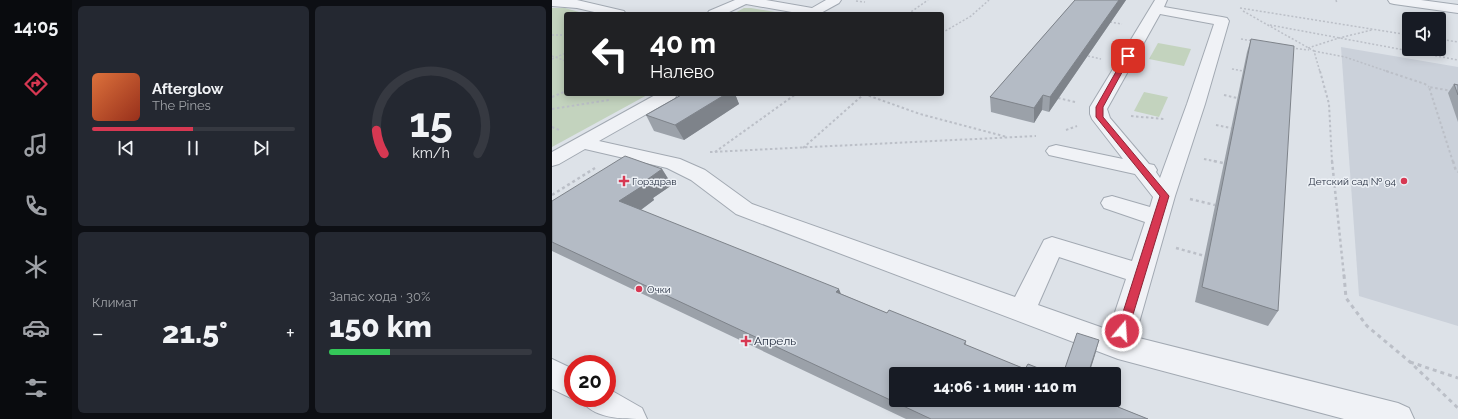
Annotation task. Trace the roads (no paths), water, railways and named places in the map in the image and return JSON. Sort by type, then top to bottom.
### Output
[{"type":"street","points":[[718,12],[744,0],[807,12]]},
{"type":"street","points":[[814,12],[835,0]]},
{"type":"street","points":[[1394,0],[1458,9]]},
{"type":"street","points":[[557,2],[577,4],[611,12]]},
{"type":"street","points":[[1118,346],[1164,196],[1222,21],[1158,5],[1106,95],[1099,114],[1164,196]]},
{"type":"street","points":[[552,160],[665,96]]},
{"type":"street","points":[[582,143],[673,163],[698,175],[744,209],[1118,346],[1398,419]]},
{"type":"street","points":[[1056,151],[1142,170],[1174,168]]},
{"type":"street","points":[[1112,203],[1158,218]]},
{"type":"street","points":[[1022,310],[1052,246],[1141,274]]},
{"type":"street","points":[[552,373],[564,380]]},
{"type":"street","points":[[610,407],[631,419]]},
{"type":"place","name":"Горздрав","points":[[624,181]]},
{"type":"place","name":"Детский сад № 94","points":[[1404,181]]},
{"type":"place","name":"Очки","points":[[639,289]]},
{"type":"place","name":"Апрель","points":[[746,341]]}]
